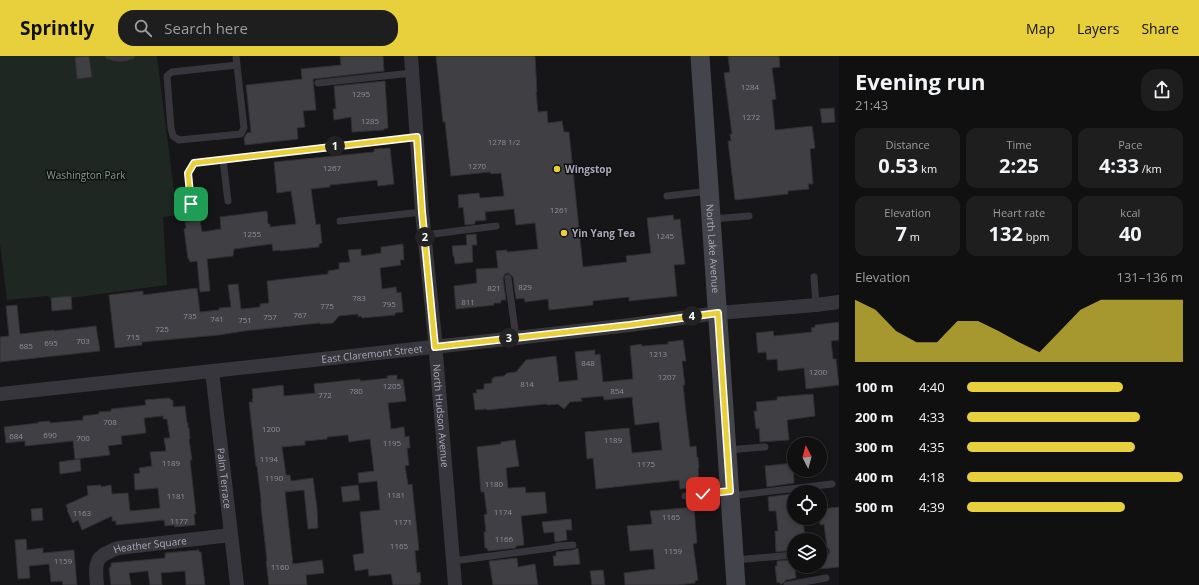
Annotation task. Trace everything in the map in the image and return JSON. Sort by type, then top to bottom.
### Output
[{"type":"main road","name":"North Lake Avenue","points":[[700,56],[736,585]]},
{"type":"street","name":"North Hudson Avenue","points":[[411,56],[422,212],[455,585]]},
{"type":"street","name":"East Claremont Street","points":[[0,394],[516,338],[718,313],[839,302]]},
{"type":"street","name":"Palm Terrace","points":[[212,371],[237,585]]},
{"type":"street","name":"Heather Square","points":[[98,585],[96,566],[99,559],[106,553],[118,548],[231,536]]},
{"type":"lane","points":[[109,56],[117,59],[131,56]]},
{"type":"lane","points":[[236,56],[244,128],[241,134],[179,140],[173,136],[167,76],[172,72],[237,66]]},
{"type":"lane","points":[[318,83],[412,73]]},
{"type":"lane","points":[[191,204],[188,173],[194,163],[417,137]]},
{"type":"lane","points":[[223,160],[228,201]]},
{"type":"lane","points":[[667,196],[709,191]]},
{"type":"lane","points":[[340,221],[422,212]]},
{"type":"lane","points":[[711,219],[749,216]]},
{"type":"lane","points":[[424,235],[496,226]]},
{"type":"lane","points":[[814,277],[816,305]]},
{"type":"lane","points":[[508,278],[516,338]]},
{"type":"lane","points":[[727,450],[765,447]]},
{"type":"lane","points":[[685,496],[832,484]]},
{"type":"lane","points":[[453,561],[573,545]]},
{"type":"lane","points":[[735,560],[787,555]]},
{"type":"lane","points":[[787,585],[826,578]]},
{"type":"green space","name":"Washington Park","points":[[0,56],[157,56],[177,215],[163,217],[167,285],[56,300],[47,296],[7,300],[0,244]]},
{"type":"building","points":[[89,56],[92,77],[77,79],[75,57]]},
{"type":"building","points":[[340,56],[383,56],[384,71],[313,79],[316,110],[303,111],[305,127],[297,128],[298,139],[245,145],[244,138],[247,133],[251,132],[246,85],[302,79],[301,69],[341,65]]},
{"type":"building","points":[[436,56],[535,56],[538,112],[547,111],[548,123],[562,121],[564,132],[569,132],[583,267],[627,262],[626,256],[651,253],[647,218],[673,215],[674,220],[680,219],[685,264],[674,265],[677,296],[629,301],[629,297],[593,301],[593,305],[549,310],[548,299],[525,302],[524,298],[516,299],[513,277],[508,273],[505,274],[503,278],[506,300],[501,300],[501,303],[494,303],[494,305],[456,309],[454,286],[477,283],[476,269],[498,268],[496,251],[507,250],[507,252],[538,249],[535,223],[516,225],[514,209],[485,212],[486,220],[475,221],[475,224],[465,225],[463,207],[459,208],[458,195],[479,193],[480,198],[504,196],[501,173],[491,174],[490,172],[451,176],[445,122],[443,122]]},
{"type":"building","points":[[728,56],[779,56],[780,67],[772,68],[776,99],[772,100],[775,130],[812,126],[815,148],[810,149],[813,184],[808,184],[809,189],[788,191],[788,194],[735,200],[728,141],[731,141],[730,134],[732,134],[724,73],[730,72]]},
{"type":"building","points":[[385,81],[388,128],[384,130],[352,132],[351,117],[334,120],[333,109],[336,109],[334,86]]},
{"type":"building","points":[[834,108],[835,122],[822,123],[820,109]]},
{"type":"building","points":[[390,148],[394,184],[378,186],[377,180],[330,185],[330,187],[311,189],[316,225],[320,224],[322,243],[319,244],[319,247],[273,251],[272,244],[234,249],[233,256],[207,259],[210,291],[200,292],[197,261],[190,262],[188,259],[184,229],[186,228],[185,222],[200,220],[202,232],[221,229],[220,217],[267,211],[268,224],[270,224],[270,227],[296,224],[291,191],[277,193],[274,162],[374,152],[374,149]]},
{"type":"building","points":[[476,234],[477,245],[472,245],[473,262],[455,264],[452,246],[467,245],[466,235]]},
{"type":"building","points":[[403,244],[404,260],[400,260],[401,265],[380,268],[382,289],[396,287],[397,293],[401,292],[403,312],[395,313],[395,315],[362,318],[361,316],[358,317],[358,314],[339,316],[333,323],[320,323],[219,335],[142,342],[142,345],[115,348],[109,295],[143,291],[143,295],[197,288],[200,312],[231,307],[228,285],[238,284],[241,309],[260,307],[260,304],[269,303],[267,281],[328,274],[328,271],[339,269],[339,263],[350,262],[348,250],[361,249],[361,256],[381,253],[381,247]]},
{"type":"building","points":[[71,296],[72,309],[52,311],[51,298]]},
{"type":"building","points":[[17,305],[20,334],[96,326],[100,351],[0,362],[0,337],[9,336],[6,306]]},
{"type":"building","points":[[839,322],[839,340],[831,341],[833,359],[836,359],[839,385],[806,389],[804,368],[778,371],[777,359],[767,360],[766,352],[758,353],[756,333],[773,331],[774,336],[812,332],[811,328],[815,327],[815,325]]},
{"type":"building","points":[[683,340],[686,361],[682,361],[686,413],[690,447],[696,446],[698,457],[699,487],[680,489],[679,480],[596,489],[593,458],[587,459],[585,432],[629,428],[632,453],[662,450],[659,422],[635,425],[632,397],[604,400],[603,396],[581,398],[582,401],[570,402],[564,409],[558,404],[546,404],[475,410],[473,393],[477,393],[476,390],[484,389],[484,384],[492,383],[492,378],[494,377],[504,376],[507,373],[516,372],[526,360],[556,356],[559,382],[578,380],[575,352],[595,350],[595,355],[600,354],[603,382],[633,379],[630,346],[641,344],[642,346],[668,344],[668,342]]},
{"type":"building","points":[[397,375],[397,380],[403,379],[406,401],[388,403],[391,429],[404,427],[405,437],[409,436],[410,448],[407,448],[409,465],[405,466],[408,485],[412,484],[419,550],[415,551],[417,573],[420,572],[420,585],[393,585],[391,574],[369,576],[368,569],[355,571],[353,555],[364,553],[360,512],[380,510],[377,481],[359,483],[358,473],[374,471],[370,439],[349,442],[348,435],[305,441],[305,445],[282,447],[286,475],[290,475],[291,481],[313,478],[317,508],[318,528],[308,529],[304,490],[285,492],[293,564],[322,560],[324,573],[306,575],[307,585],[269,585],[261,499],[249,402],[253,402],[252,389],[283,385],[284,396],[315,393],[314,384],[360,379],[360,381],[379,379]]},
{"type":"building","points":[[813,394],[815,416],[787,420],[789,437],[787,437],[787,440],[760,442],[759,428],[756,429],[754,411],[757,411],[756,402],[777,400],[777,397]]},
{"type":"building","points":[[169,398],[173,401],[173,407],[185,406],[192,460],[190,460],[196,514],[194,514],[195,525],[175,527],[174,525],[165,526],[164,520],[116,525],[116,521],[112,521],[112,516],[82,530],[78,520],[73,523],[67,510],[66,505],[88,495],[87,486],[101,485],[101,487],[111,485],[112,494],[128,493],[130,511],[160,508],[158,488],[135,490],[134,474],[140,473],[139,468],[152,466],[150,452],[166,451],[164,438],[170,438],[167,419],[163,419],[163,416],[144,418],[146,433],[121,436],[122,444],[108,446],[110,455],[75,459],[73,441],[25,446],[25,441],[6,443],[4,427],[38,422],[50,421],[50,423],[83,420],[83,416],[111,411],[111,409],[146,405],[145,400]]},
{"type":"building","points":[[515,440],[519,466],[506,468],[508,488],[525,487],[526,493],[545,492],[547,513],[521,516],[524,545],[516,546],[516,548],[488,551],[487,548],[485,548],[484,532],[486,532],[484,515],[487,514],[484,492],[481,492],[477,447],[501,444],[501,442]]},
{"type":"building","points":[[80,459],[81,471],[60,474],[59,462]]},
{"type":"building","points":[[787,464],[787,477],[794,477],[794,483],[767,487],[765,466]]},
{"type":"building","points":[[358,485],[360,500],[343,502],[341,487]]},
{"type":"building","points":[[787,495],[787,525],[804,525],[804,533],[787,533],[787,551],[776,552],[775,531],[778,531],[776,511],[769,511],[768,497]]},
{"type":"building","points":[[694,507],[697,543],[693,544],[698,580],[695,581],[695,583],[678,585],[625,585],[624,573],[655,569],[653,549],[630,551],[627,526],[652,524],[650,511]]},
{"type":"building","points":[[839,507],[839,567],[827,568],[827,556],[830,552],[827,547],[827,533],[825,533],[824,525],[827,525],[827,508]]},
{"type":"building","points":[[42,508],[43,520],[32,521],[31,509]]},
{"type":"building","points":[[571,519],[572,530],[566,530],[567,540],[555,542],[554,532],[544,533],[542,522]]},
{"type":"building","points":[[26,539],[27,550],[43,548],[43,553],[74,550],[77,585],[63,585],[62,581],[51,582],[49,564],[29,566],[30,578],[18,579],[15,540]]},
{"type":"building","points":[[578,548],[580,564],[554,566],[553,556],[556,556],[556,552]]},
{"type":"building","points":[[199,550],[199,552],[201,552],[205,585],[186,585],[185,571],[161,573],[162,585],[150,585],[148,571],[129,573],[131,585],[111,585],[109,568],[111,567],[111,563],[165,558],[165,553]]},
{"type":"building","points":[[517,558],[518,567],[535,564],[538,585],[493,585],[489,561]]},
{"type":"building","points":[[787,560],[787,573],[795,573],[796,578],[786,580],[782,584],[780,584],[780,582],[777,583],[775,566],[777,566],[777,561]]},
{"type":"building","points":[[603,570],[605,585],[592,585],[590,571]]},
{"type":"place","name":"Wingstop","points":[[557,169]]},
{"type":"place","name":"Yin Yang Tea","points":[[564,233]]},
{"type":"route","points":[[191,204],[188,173],[194,163],[417,137],[422,212],[435,347],[630,325],[718,313],[730,491],[703,494]]}]
